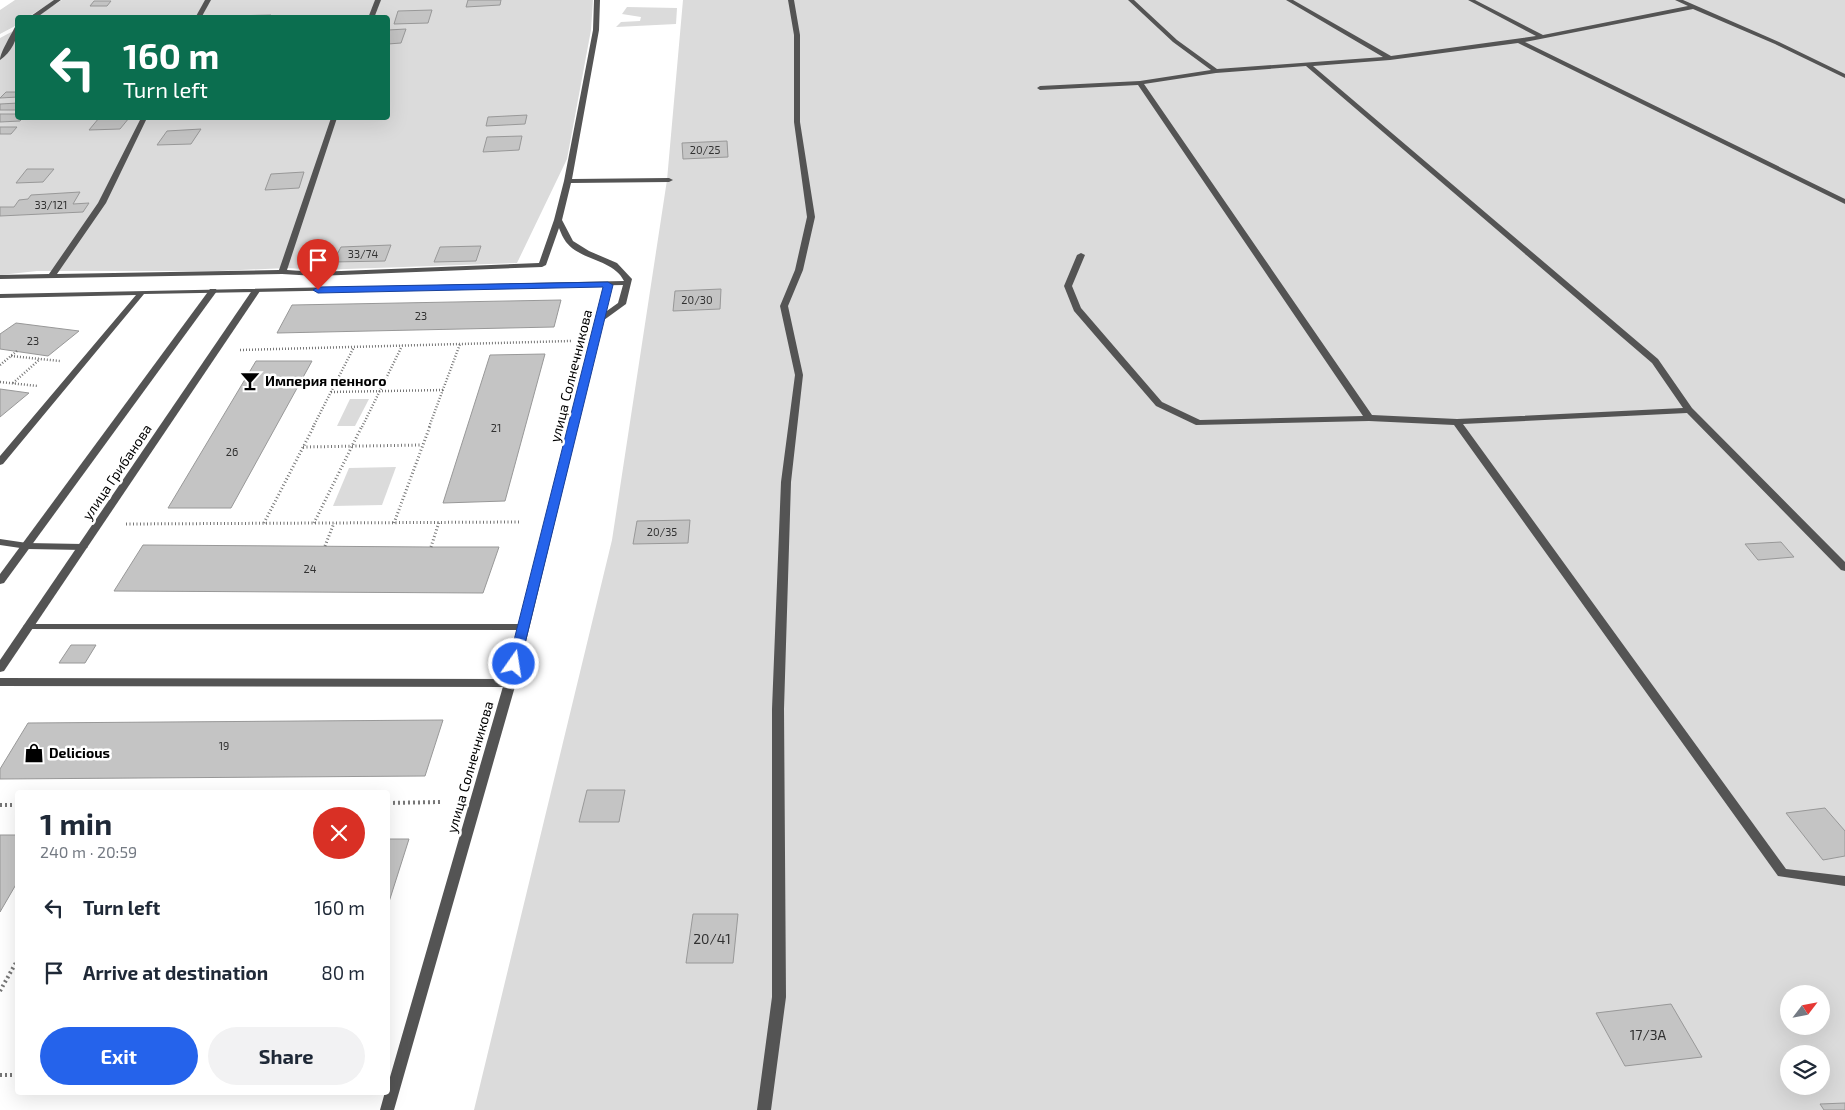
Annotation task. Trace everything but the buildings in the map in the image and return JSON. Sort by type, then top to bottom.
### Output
[{"type":"street","points":[[36,15],[58,0]]},
{"type":"street","points":[[200,15],[208,0]]},
{"type":"street","points":[[372,15],[378,0]]},
{"type":"street","points":[[0,277],[282,272],[316,274],[542,265],[558,220],[568,181],[596,30],[597,0]]},
{"type":"street","points":[[764,1110],[779,997],[778,709],[786,482],[799,375],[784,306],[799,270],[812,217],[797,122],[797,35],[791,0]]},
{"type":"street","points":[[1131,0],[1175,41],[1216,71]]},
{"type":"street","points":[[1289,0],[1390,58]]},
{"type":"street","points":[[1471,0],[1544,37]]},
{"type":"street","points":[[1678,0],[1777,43],[1845,76]]},
{"type":"street","points":[[1040,88],[1140,83],[1216,71],[1390,58],[1544,37],[1694,7]]},
{"type":"street","points":[[0,58],[9,47],[15,34]]},
{"type":"street","points":[[1519,41],[1845,202]]},
{"type":"street","points":[[1307,64],[1655,361],[1689,410],[1845,568]]},
{"type":"street","points":[[1140,83],[1369,418]]},
{"type":"street","points":[[51,276],[102,202],[143,120]]},
{"type":"street","points":[[282,272],[333,120]]},
{"type":"street","points":[[568,181],[669,180]]},
{"type":"street","points":[[558,220],[570,242],[586,253],[614,265],[628,279],[622,304],[601,318]]},
{"type":"street","points":[[1081,255],[1068,286],[1077,309],[1159,404],[1198,422],[1369,418],[1457,422],[1689,410]]},
{"type":"street","name":"улица Грибанова","points":[[0,581],[213,291],[223,273]]},
{"type":"street","points":[[0,296],[608,285],[628,283]]},
{"type":"street","name":"улица Солнечникова","points":[[387,1110],[510,682],[608,285]]},
{"type":"street","name":"улица Грибанова","points":[[0,668],[256,291]]},
{"type":"street","points":[[0,462],[142,292]]},
{"type":"street","points":[[1457,422],[1782,873],[1845,881]]},
{"type":"street","points":[[0,542],[27,546],[82,547]]},
{"type":"street","points":[[28,627],[522,628]]},
{"type":"street","points":[[0,682],[510,682]]},
{"type":"path","points":[[240,350],[571,341]]},
{"type":"path","points":[[394,523],[460,344]]},
{"type":"path","points":[[314,523],[402,346]]},
{"type":"path","points":[[264,523],[354,347]]},
{"type":"path","points":[[0,365],[17,351]]},
{"type":"path","points":[[11,356],[60,361]]},
{"type":"path","points":[[12,383],[41,359]]},
{"type":"path","points":[[0,382],[38,386]]},
{"type":"path","points":[[332,392],[443,390]]},
{"type":"path","points":[[303,447],[422,446]]},
{"type":"path","points":[[431,547],[439,522]]},
{"type":"path","points":[[126,524],[520,522]]},
{"type":"path","points":[[325,546],[334,523]]},
{"type":"path","points":[[390,803],[440,802]]},
{"type":"path","points":[[0,805],[15,805]]},
{"type":"path","points":[[0,991],[15,964]]},
{"type":"path","points":[[0,1075],[15,1075]]},
{"type":"shaded area","points":[[15,0],[55,0],[31,15],[15,15],[15,26],[0,34],[0,10]]},
{"type":"shaded area","points":[[62,0],[593,0],[591,30],[567,159],[517,263],[318,270],[287,268],[219,271],[37,271],[0,275],[0,38],[15,30],[15,120],[390,120],[390,15],[38,15]]},
{"type":"shaded area","points":[[683,0],[1845,0],[1845,1110],[474,1110],[612,540],[667,180]]},
{"type":"shaded area","points":[[627,7],[677,8],[676,24],[616,27],[621,22],[640,21],[641,17],[622,14]]},
{"type":"shaded area","points":[[350,399],[369,399],[355,426],[337,426]]},
{"type":"shaded area","points":[[396,467],[382,505],[333,506],[349,468]]},
{"type":"place","name":"Империя пенного","points":[[250,381]]},
{"type":"place","name":"Delicious","points":[[34,753]]},
{"type":"route","points":[[318,290],[608,285],[514,664]]}]
